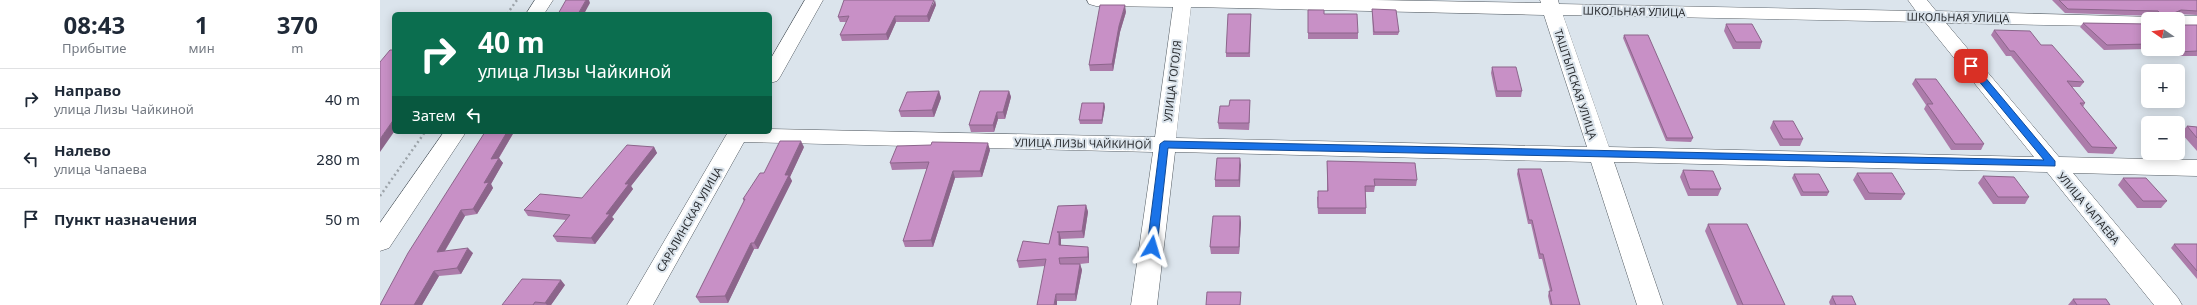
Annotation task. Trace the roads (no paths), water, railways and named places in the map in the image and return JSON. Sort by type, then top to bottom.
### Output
[{"type":"street","points":[[536,12],[544,0]]},
{"type":"street","points":[[772,74],[814,0]]},
{"type":"street","name":"ШКОЛЬНАЯ УЛИЦА","points":[[1096,0],[1550,5],[1931,17],[2141,21]]},
{"type":"street","name":"УЛИЦА ЧАПАЕВА","points":[[1917,0],[2169,305]]},
{"type":"street","name":"УЛИЦА ГОГОЛЯ","points":[[1144,305],[1183,1]]},
{"type":"street","name":"ТАШТЫПСКАЯ УЛИЦА","points":[[1550,5],[1650,305]]},
{"type":"street","points":[[2185,22],[2197,22]]},
{"type":"street","points":[[380,242],[454,134]]},
{"type":"street","name":"УЛИЦА ЛИЗЫ ЧАЙКИНОЙ","points":[[738,134],[2197,168]]},
{"type":"street","name":"САРАЛИНСКАЯ УЛИЦА","points":[[640,305],[738,134]]}]
